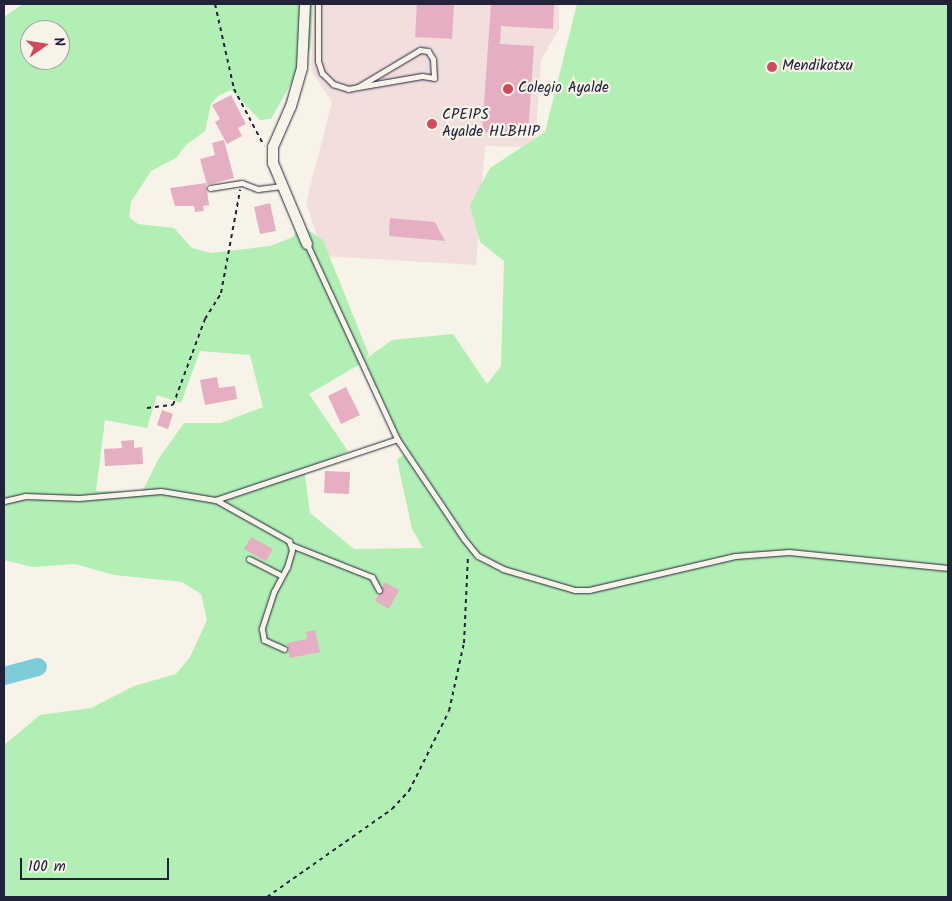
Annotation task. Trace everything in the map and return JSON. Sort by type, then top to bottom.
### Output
[{"type":"street","points":[[305,4],[302,68],[291,106],[273,147],[273,163],[307,244]]},
{"type":"lane","points":[[318,4],[316,42],[322,73],[333,84],[348,89],[422,76],[434,78],[433,59],[428,51],[420,50],[358,87]]},
{"type":"lane","points":[[210,188],[242,183],[258,189],[282,186]]},
{"type":"lane","points":[[307,244],[397,439],[467,543],[478,556],[503,570],[575,590],[638,580],[735,556],[789,552],[948,568]]},
{"type":"lane","points":[[215,500],[397,439]]},
{"type":"lane","points":[[4,500],[25,496],[79,498],[161,491],[215,500],[289,541],[291,545],[372,577],[380,590]]},
{"type":"lane","points":[[284,649],[264,640],[262,629],[282,576],[291,545]]},
{"type":"lane","points":[[249,559],[282,576]]},
{"type":"path","points":[[215,4],[234,88],[264,147]]},
{"type":"path","points":[[147,408],[174,405],[204,318],[221,293],[242,183]]},
{"type":"path","points":[[266,897],[392,809],[409,791],[449,711],[464,643],[467,543]]},
{"type":"shaded area","name":"CPEIPS Ayalde HLBHIP","points":[[314,4],[559,4],[559,29],[541,60],[535,147],[485,146],[476,265],[324,256],[306,203],[332,102],[311,70]]},
{"type":"green space","points":[[23,4],[313,4],[311,48],[271,119],[260,120],[231,90],[218,96],[211,104],[205,131],[186,145],[176,158],[151,171],[131,202],[129,217],[138,224],[174,228],[192,248],[211,253],[270,246],[293,237],[300,225],[323,240],[369,355],[366,359],[392,340],[453,334],[487,384],[501,366],[504,261],[480,242],[470,205],[490,168],[545,132],[577,4],[948,4],[948,897],[4,897],[4,745],[40,715],[91,708],[134,686],[176,674],[190,657],[207,620],[201,594],[182,582],[114,575],[75,564],[33,567],[4,560],[4,17]],"holes":[[[200,351],[250,355],[263,407],[221,423],[184,423],[159,458],[142,492],[96,491],[105,420],[147,428],[157,395],[181,403]],[[365,361],[375,393],[407,453],[397,459],[412,529],[423,548],[354,549],[310,513],[305,474],[348,451],[309,394]]]},
{"type":"building","points":[[417,4],[454,4],[452,39],[415,37]]},
{"type":"building","name":"Colegio Ayalde","points":[[491,4],[554,4],[553,29],[501,26],[500,44],[534,46],[528,135],[482,132]]},
{"type":"building","points":[[231,95],[246,124],[238,128],[242,136],[227,144],[215,122],[220,119],[212,105]]},
{"type":"building","points":[[224,140],[234,178],[207,185],[200,159],[215,155],[212,143]]},
{"type":"building","points":[[206,183],[209,205],[203,206],[204,211],[195,212],[194,206],[175,206],[170,188]]},
{"type":"building","points":[[270,203],[276,231],[260,234],[254,207]]},
{"type":"building","points":[[390,218],[435,222],[445,241],[389,236]]},
{"type":"building","points":[[217,377],[219,388],[235,386],[237,399],[205,405],[200,380]]},
{"type":"building","points":[[346,387],[360,415],[341,424],[328,396]]},
{"type":"building","points":[[162,410],[173,414],[168,429],[157,425]]},
{"type":"building","points":[[134,440],[134,448],[142,447],[143,464],[105,466],[104,449],[122,448],[121,441]]},
{"type":"building","points":[[325,471],[350,472],[349,494],[324,493]]},
{"type":"building","points":[[251,537],[273,549],[266,561],[244,549]]},
{"type":"building","points":[[385,582],[399,590],[389,609],[375,601]]},
{"type":"building","points":[[315,630],[320,652],[290,658],[287,643],[307,639],[306,632]]},
{"type":"waterway","points":[[4,676],[38,667]]},
{"type":"place","name":"Mendikotxu","points":[[772,67]]},
{"type":"place","name":"Colegio Ayalde","points":[[508,89]]},
{"type":"place","name":"CPEIPS Ayalde HLBHIP","points":[[432,124]]}]
